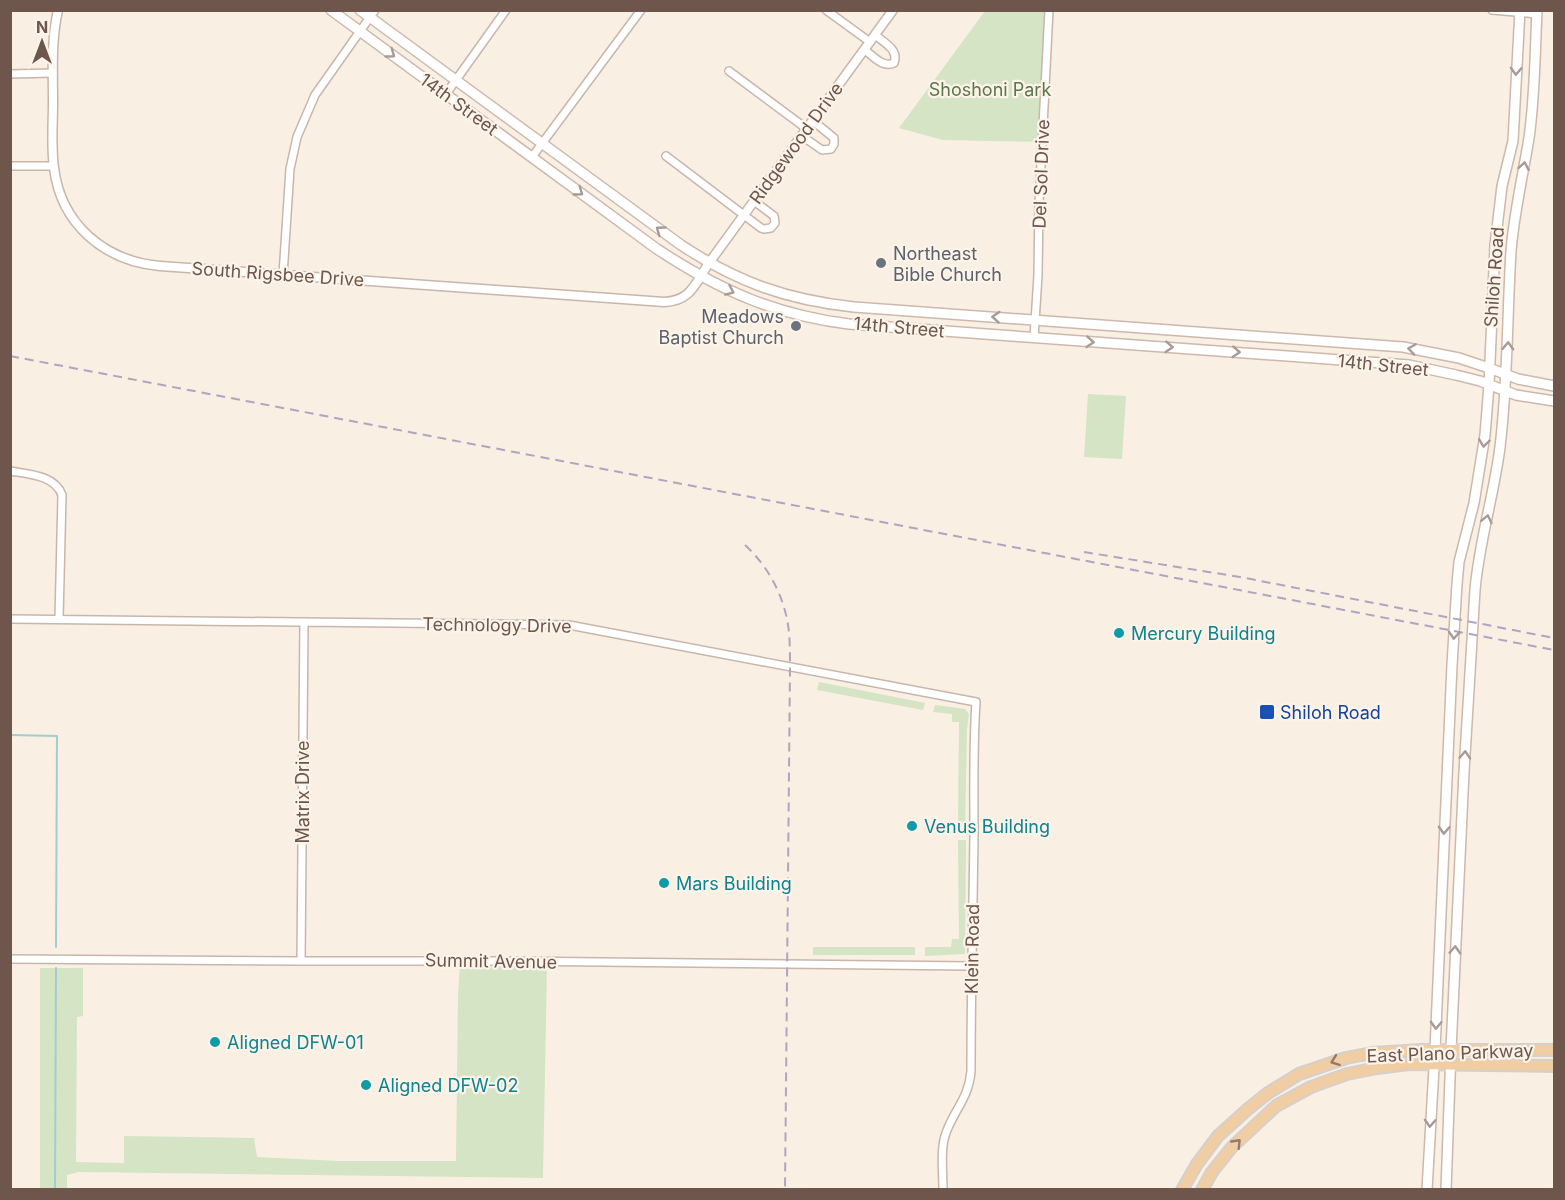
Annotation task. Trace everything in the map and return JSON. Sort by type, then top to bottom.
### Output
[{"type":"main road","name":"14th Street","points":[[331,10],[657,249],[700,276],[746,298],[788,312],[840,323],[1409,365],[1456,375],[1505,392],[1554,401]]},
{"type":"main road","name":"14th Street","points":[[360,10],[372,14],[456,81],[681,245],[709,263],[745,281],[791,297],[830,305],[1388,346],[1459,358],[1518,379],[1554,386]]},
{"type":"main road","name":"Shiloh Road","points":[[1427,1190],[1452,664],[1459,562],[1474,503],[1481,462],[1489,385],[1495,245],[1502,186],[1512,141],[1520,12]]},
{"type":"main road","name":"Shiloh Road","points":[[1446,1190],[1450,1065],[1473,612],[1477,567],[1498,466],[1507,375],[1512,248],[1533,102],[1537,13]]},
{"type":"main road","points":[[1495,245],[1512,248]]},
{"type":"main road","points":[[788,312],[791,297]]},
{"type":"main road","points":[[920,329],[921,312]]},
{"type":"main road","points":[[1191,349],[1192,331]]},
{"type":"main road","points":[[1322,358],[1323,341]]},
{"type":"main road","points":[[1462,548],[1480,552]]},
{"type":"main road","points":[[1440,902],[1458,903]]},
{"type":"main road","name":"East Plano Parkway","points":[[1182,1190],[1197,1164],[1218,1136],[1248,1108],[1299,1074],[1346,1058],[1372,1053],[1435,1050],[1554,1050]]},
{"type":"main road","name":"East Plano Parkway","points":[[1202,1190],[1212,1172],[1232,1147],[1276,1106],[1311,1087],[1347,1074],[1409,1064],[1554,1066]]},
{"type":"main road","points":[[1268,1093],[1276,1106]]},
{"type":"street","name":"South Rigsbee Drive","points":[[58,10],[54,36],[53,166],[60,193],[76,222],[88,236],[116,255],[146,264],[664,302],[674,302],[686,296],[700,276]]},
{"type":"street","points":[[446,94],[506,10]]},
{"type":"street","points":[[532,157],[641,10]]},
{"type":"street","points":[[826,10],[870,42]]},
{"type":"street","name":"Ridgewood Drive","points":[[700,276],[893,10]]},
{"type":"street","name":"Del Sol Drive","points":[[1034,338],[1049,10]]},
{"type":"street","points":[[1492,10],[1537,13]]},
{"type":"street","points":[[283,275],[290,168],[297,137],[315,95],[372,14]]},
{"type":"street","points":[[729,71],[822,150],[831,149],[834,138],[813,121]]},
{"type":"street","points":[[10,74],[53,73]]},
{"type":"street","points":[[666,156],[764,229],[773,226],[774,216],[754,201]]},
{"type":"street","points":[[10,166],[53,166]]},
{"type":"street","points":[[10,471],[44,478],[59,488],[62,495],[59,620]]},
{"type":"street","name":"Technology Drive","points":[[10,619],[569,625],[976,702]]},
{"type":"street","name":"Matrix Drive","points":[[301,962],[304,622]]},
{"type":"street","name":"Klein Road","points":[[943,1190],[945,1135],[964,1099],[970,1082],[976,702]]},
{"type":"street","name":"Summit Avenue","points":[[10,959],[971,966]]},
{"type":"green space","name":"Shoshoni Park","points":[[985,11],[1045,11],[1039,142],[943,140],[899,128]]},
{"type":"green space","points":[[1088,394],[1126,396],[1122,459],[1084,457]]},
{"type":"green space","points":[[819,682],[925,703],[923,710],[817,690]]},
{"type":"green space","points":[[935,705],[965,709],[969,714],[965,828],[958,828],[959,722],[952,722],[952,714],[933,712]]},
{"type":"green space","points":[[958,840],[966,840],[965,954],[925,956],[925,947],[951,947],[952,939],[959,939]]},
{"type":"green space","points":[[813,947],[915,947],[915,955],[813,955]]},
{"type":"green space","points":[[460,963],[547,964],[543,1178],[78,1172],[67,1175],[67,1189],[40,1190],[40,968],[83,968],[83,1016],[77,1017],[76,1162],[124,1163],[124,1136],[254,1138],[257,1157],[338,1161],[456,1161]]},
{"type":"waterway","points":[[10,735],[57,736],[56,947]]},
{"type":"waterway","points":[[55,1190],[56,968]]},
{"type":"railway","points":[[10,356],[1554,650]]},
{"type":"railway","points":[[745,545],[762,563],[775,584],[784,608],[789,637],[785,1190]]},
{"type":"railway","points":[[1084,552],[1240,577],[1554,638]]},
{"type":"place","name":"Northeast Bible Church","points":[[881,263]]},
{"type":"place","name":"Meadows Baptist Church","points":[[796,326]]},
{"type":"place","name":"Mercury Building","points":[[1119,633]]},
{"type":"place","name":"Shiloh Road","points":[[1267,712]]},
{"type":"place","name":"Venus Building","points":[[912,826]]},
{"type":"place","name":"Mars Building","points":[[664,883]]},
{"type":"place","name":"Aligned DFW-01","points":[[215,1042]]},
{"type":"place","name":"Aligned DFW-02","points":[[366,1085]]}]
